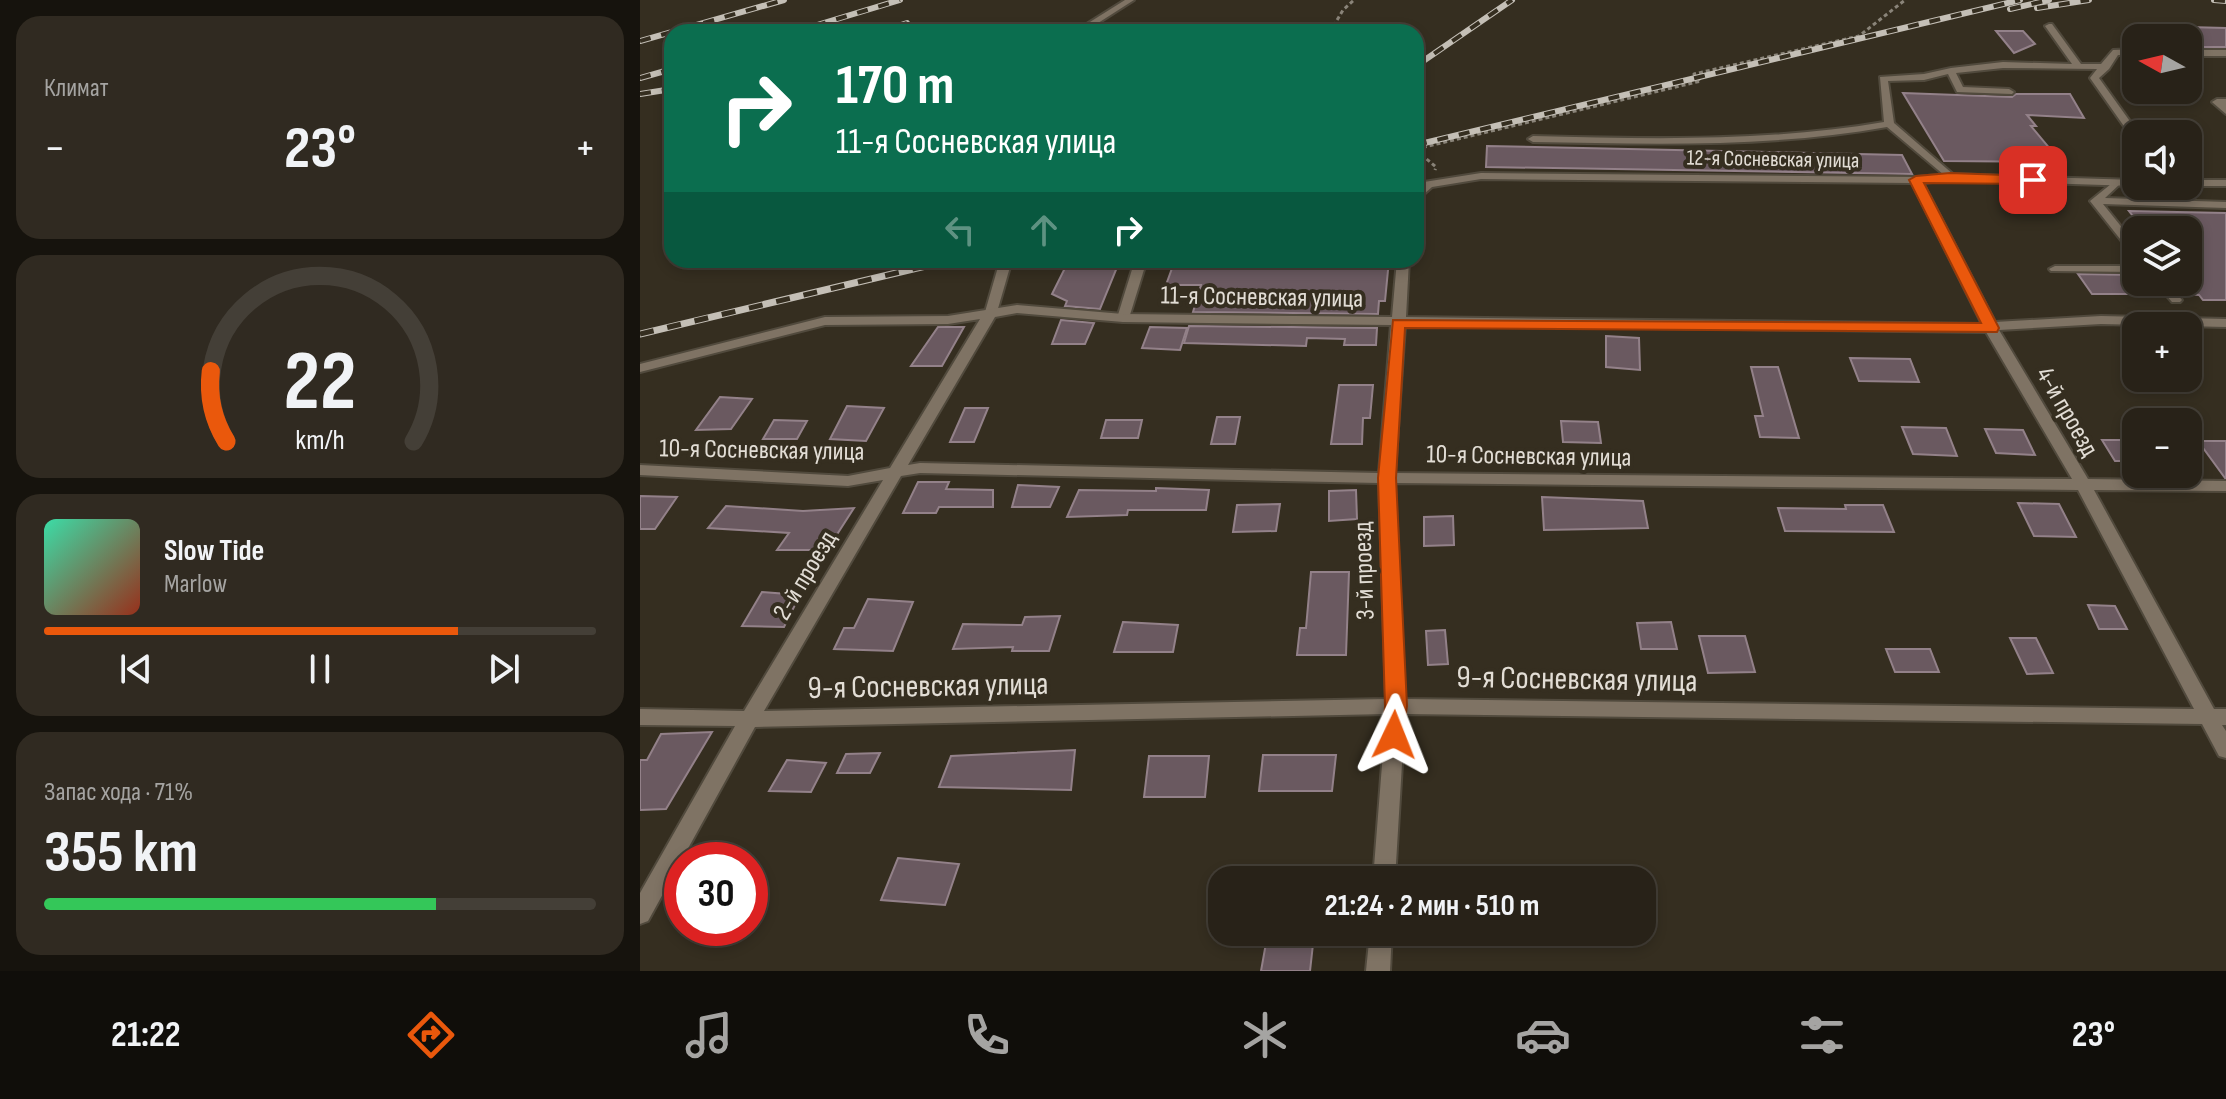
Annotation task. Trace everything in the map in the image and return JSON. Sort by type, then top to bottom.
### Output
[{"type":"street","name":"12-я Сосневская улица","points":[[1428,184],[1513,175],[1916,180],[1950,177],[2122,183]]},
{"type":"street","name":"4-й проезд","points":[[1916,180],[1991,328],[2216,717],[2226,750]]},
{"type":"street","points":[[2202,183],[2226,183]]},
{"type":"street","points":[[1424,188],[1428,184]]},
{"type":"street","name":"3-й проезд","points":[[1385,866],[1396,706],[1387,478],[1402,268]]},
{"type":"street","name":"11-я Сосневская улица","points":[[640,368],[825,321],[948,320],[1017,309],[1123,318],[1398,323],[1991,328],[2101,320],[2226,323]]},
{"type":"street","name":"2-й проезд","points":[[640,914],[749,719],[990,314]]},
{"type":"street","name":"10-я Сосневская улица","points":[[640,470],[848,481],[920,468],[1387,478],[2226,486]]},
{"type":"street","name":"9-я Сосневская улица","points":[[640,717],[749,719],[1396,706],[2216,717]]},
{"type":"street","points":[[1378,971],[1380,946]]},
{"type":"lane","points":[[1092,24],[1130,0]]},
{"type":"lane","points":[[2049,26],[2078,66]]},
{"type":"lane","points":[[2122,52],[2116,52],[2094,78],[2124,120]]},
{"type":"lane","points":[[2202,53],[2226,53]]},
{"type":"lane","points":[[1950,177],[1889,124],[1883,79],[1924,77],[2003,65],[2106,67]]},
{"type":"lane","points":[[1951,71],[1960,90],[2009,92]]},
{"type":"lane","points":[[2226,102],[2217,102],[2226,111]]},
{"type":"lane","points":[[1533,139],[1709,141],[1836,135],[1889,124]]},
{"type":"lane","points":[[2095,201],[2116,183]]},
{"type":"lane","points":[[2095,201],[2226,205]]},
{"type":"lane","points":[[2095,201],[2122,235]]},
{"type":"lane","name":"2-й проезд","points":[[990,314],[1004,268]]},
{"type":"lane","points":[[1123,318],[1139,268]]},
{"type":"lane","points":[[2055,269],[2122,269]]},
{"type":"lane","points":[[2173,296],[2176,300]]},
{"type":"path","points":[[1335,24],[1354,0]]},
{"type":"path","points":[[1424,148],[1701,81],[1694,74],[1859,36],[1905,0]]},
{"type":"path","points":[[1424,157],[1436,167],[1428,184]]},
{"type":"building","points":[[2202,27],[2226,28],[2226,47],[2202,47]]},
{"type":"building","points":[[1996,31],[2023,31],[2035,44],[2014,53]]},
{"type":"building","points":[[1903,93],[2012,97],[2016,94],[2070,94],[2084,118],[2027,115],[2036,126],[2031,126],[2061,162],[1944,161]]},
{"type":"building","points":[[1487,146],[1902,155],[1912,174],[1486,167]]},
{"type":"building","points":[[2129,211],[2226,213],[2226,300],[2203,300],[2200,296],[2202,216],[2133,216]]},
{"type":"building","points":[[1065,268],[1117,268],[1100,309],[1065,306],[1067,301],[1052,294]]},
{"type":"building","points":[[1172,268],[1388,268],[1385,301],[1379,301],[1378,314],[1193,312],[1201,285],[1166,285]]},
{"type":"building","points":[[2078,274],[2122,275],[2122,294],[2092,294]]},
{"type":"building","points":[[1061,320],[1094,323],[1085,344],[1052,344]]},
{"type":"building","points":[[1189,326],[1377,328],[1376,345],[1344,345],[1345,339],[1307,338],[1306,346],[1184,343]]},
{"type":"building","points":[[938,327],[964,327],[942,366],[911,366]]},
{"type":"building","points":[[1150,327],[1187,328],[1180,350],[1142,348]]},
{"type":"building","points":[[1606,336],[1639,338],[1640,370],[1606,367]]},
{"type":"building","points":[[1850,358],[1910,359],[1919,382],[1859,381]]},
{"type":"building","points":[[1751,367],[1778,367],[1799,438],[1760,437],[1755,416],[1763,416]]},
{"type":"building","points":[[1339,385],[1373,385],[1370,418],[1363,418],[1362,444],[1331,444]]},
{"type":"building","points":[[720,397],[752,399],[731,429],[696,430]]},
{"type":"building","points":[[847,406],[884,408],[866,441],[830,439]]},
{"type":"building","points":[[965,408],[988,408],[974,442],[950,442]]},
{"type":"building","points":[[1217,417],[1240,417],[1235,444],[1211,444]]},
{"type":"building","points":[[774,420],[807,421],[797,439],[763,439]]},
{"type":"building","points":[[1106,420],[1142,420],[1138,438],[1101,438]]},
{"type":"building","points":[[1561,421],[1598,422],[1601,443],[1563,442]]},
{"type":"building","points":[[1902,427],[1946,428],[1957,456],[1913,454]]},
{"type":"building","points":[[1985,429],[2023,430],[2035,455],[1996,453]]},
{"type":"building","points":[[2102,440],[2122,440],[2122,461],[2115,461]]},
{"type":"building","points":[[2202,441],[2226,441],[2225,478],[2202,446]]},
{"type":"building","points":[[918,482],[949,482],[946,489],[993,490],[993,507],[939,507],[936,513],[903,513]]},
{"type":"building","points":[[1018,485],[1059,487],[1050,507],[1012,507]]},
{"type":"building","points":[[1156,488],[1209,490],[1206,510],[1128,510],[1127,515],[1067,517],[1079,490],[1156,491]]},
{"type":"building","points":[[1356,490],[1357,519],[1329,521],[1329,491]]},
{"type":"building","points":[[640,496],[677,497],[655,529],[640,529]]},
{"type":"building","points":[[1542,497],[1643,501],[1648,528],[1544,530]]},
{"type":"building","points":[[2018,503],[2059,504],[2076,537],[2034,536]]},
{"type":"building","points":[[1280,504],[1276,531],[1233,532],[1237,505]]},
{"type":"building","points":[[1845,505],[1883,505],[1894,532],[1785,531],[1778,508],[1846,509]]},
{"type":"building","points":[[726,506],[803,511],[854,508],[827,550],[777,550],[789,533],[708,528]]},
{"type":"building","points":[[1453,516],[1454,545],[1424,546],[1424,517]]},
{"type":"building","points":[[1311,572],[1349,572],[1346,655],[1297,655],[1300,628],[1306,628]]},
{"type":"building","points":[[762,592],[800,595],[784,627],[742,626]]},
{"type":"building","points":[[868,599],[913,602],[893,651],[834,649],[844,628],[854,628]]},
{"type":"building","points":[[2088,605],[2115,606],[2127,629],[2099,629]]},
{"type":"building","points":[[1060,616],[1049,651],[1012,651],[1013,647],[953,649],[963,624],[1022,625],[1025,617]]},
{"type":"building","points":[[1123,622],[1178,625],[1173,652],[1114,652]]},
{"type":"building","points":[[1671,622],[1677,649],[1641,649],[1637,623]]},
{"type":"building","points":[[1445,630],[1448,664],[1428,665],[1426,631]]},
{"type":"building","points":[[1699,636],[1745,636],[1755,672],[1708,673]]},
{"type":"building","points":[[2010,638],[2036,638],[2053,673],[2027,674]]},
{"type":"building","points":[[1886,649],[1930,649],[1939,672],[1895,672]]},
{"type":"building","points":[[712,732],[666,809],[640,810],[640,760],[647,760],[661,734]]},
{"type":"building","points":[[1075,750],[1071,790],[939,787],[951,756]]},
{"type":"building","points":[[880,753],[870,773],[837,773],[846,754]]},
{"type":"building","points":[[1263,755],[1336,755],[1332,791],[1259,791]]},
{"type":"building","points":[[1149,756],[1209,756],[1205,797],[1144,797]]},
{"type":"building","points":[[787,760],[826,763],[811,792],[769,791]]},
{"type":"building","points":[[898,858],[959,864],[945,905],[881,900]]},
{"type":"building","points":[[1265,946],[1313,946],[1310,971],[1261,971]]},
{"type":"railway","points":[[700,24],[784,0]]},
{"type":"railway","points":[[820,24],[900,0]]},
{"type":"railway","points":[[1424,60],[1512,0]]},
{"type":"railway","points":[[1424,143],[2020,0]]},
{"type":"railway","points":[[2010,9],[2049,0]]},
{"type":"railway","points":[[2037,8],[2089,0]]},
{"type":"railway","points":[[2214,0],[2226,1]]},
{"type":"railway","points":[[640,41],[664,34]]},
{"type":"railway","points":[[640,78],[664,71]]},
{"type":"railway","points":[[640,94],[664,90]]},
{"type":"railway","points":[[640,334],[917,268]]},
{"type":"route","points":[[1394,735],[1396,706],[1387,478],[1398,323],[1991,328],[1916,180],[1950,177],[2033,180]]}]
